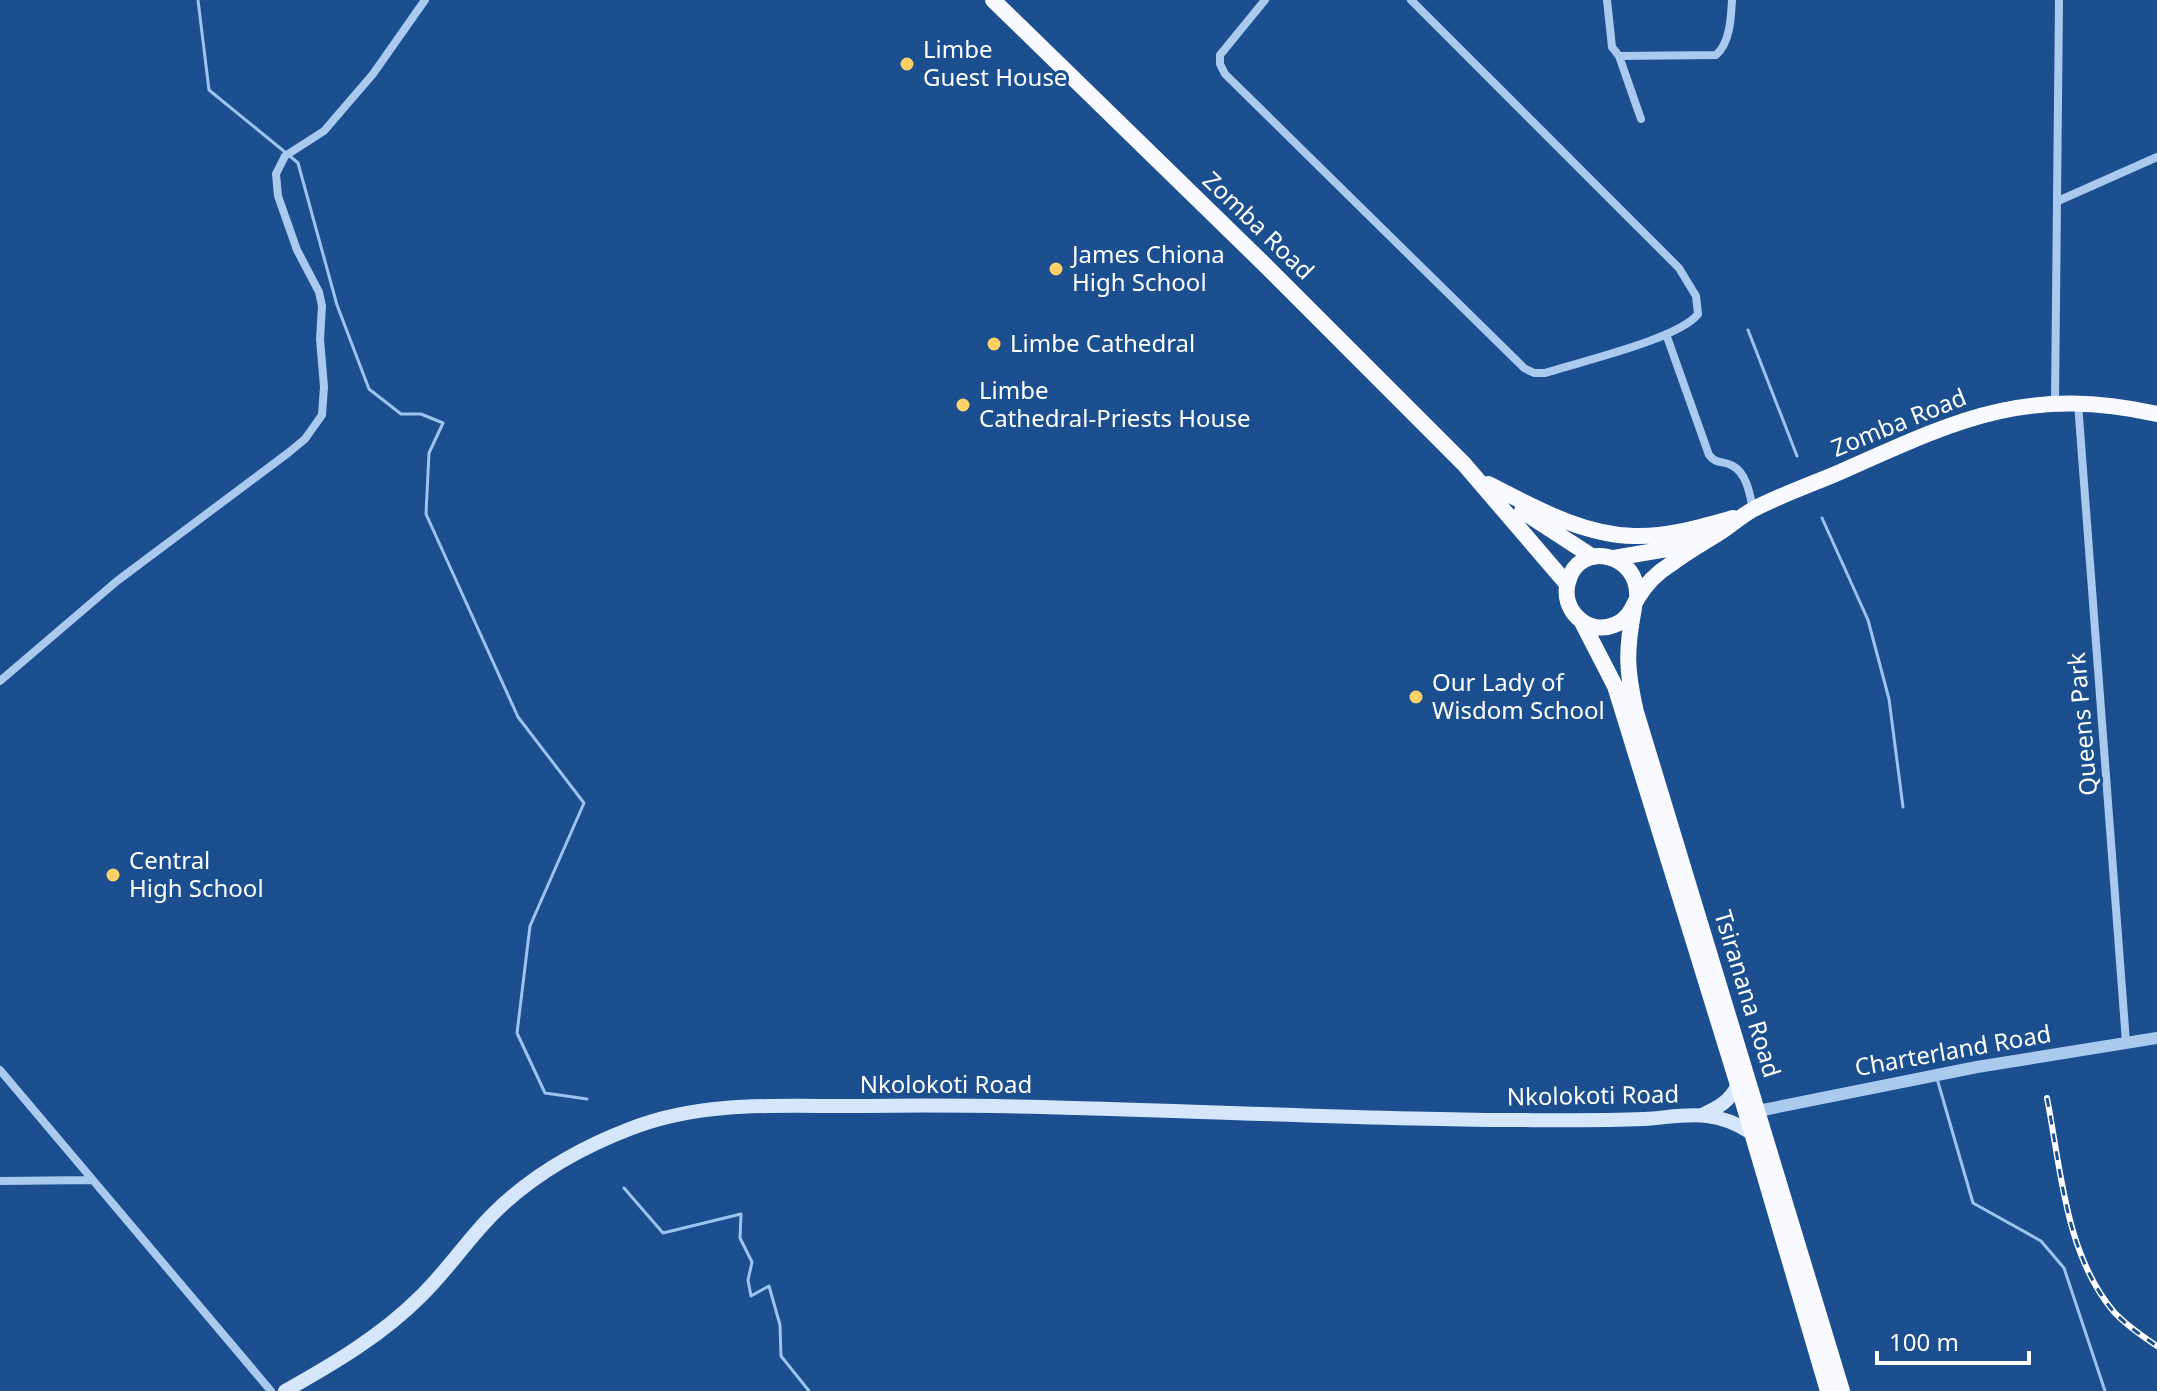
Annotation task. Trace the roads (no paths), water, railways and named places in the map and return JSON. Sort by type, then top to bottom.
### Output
[{"type":"highway","name":"Zomba Road","points":[[993,0],[1264,264],[1482,483],[1567,584]]},
{"type":"highway","name":"Zomba Road","points":[[1750,512],[1938,429],[1997,411],[2055,402],[2077,402],[2157,414]]},
{"type":"highway","name":"Zomba Road","points":[[1482,483],[1593,557]]},
{"type":"highway","points":[[1482,483],[1535,509],[1592,529],[1634,536],[1686,531],[1750,512]]},
{"type":"highway","points":[[1722,531],[1667,549],[1614,558],[1593,557],[1574,569],[1567,584],[1567,601],[1582,622],[1607,627],[1623,621],[1653,578],[1668,565],[1722,531],[1750,512]]},
{"type":"highway","points":[[1614,558],[1633,574],[1638,591],[1635,604]]},
{"type":"highway","name":"Tsiranana Road","points":[[1635,604],[1626,650],[1628,680],[1636,712],[1842,1391]]},
{"type":"highway","name":"Tsiranana Road","points":[[1582,622],[1615,686],[1828,1391]]},
{"type":"main road","name":"Nkolokoti Road","points":[[1702,1115],[1724,1105],[1732,1098],[1738,1085]]},
{"type":"main road","name":"Nkolokoti Road","points":[[285,1391],[363,1345],[394,1321],[436,1280],[495,1212],[543,1173],[595,1144],[632,1128],[692,1111],[755,1106],[1010,1106],[1244,1115],[1585,1121],[1702,1115],[1737,1123],[1750,1132]]},
{"type":"street","points":[[0,681],[117,581],[288,453],[305,439],[320,419],[324,387],[320,339],[322,306],[319,292],[297,250],[278,196],[276,174],[285,156],[324,131],[373,74],[425,0]]},
{"type":"street","points":[[1265,0],[1220,55],[1225,74],[1524,368],[1534,373],[1545,373],[1686,327],[1698,314],[1696,296],[1679,268],[1411,0]]},
{"type":"street","points":[[1607,0],[1612,47],[1619,56],[1641,119]]},
{"type":"street","points":[[1619,56],[1716,55],[1727,38],[1732,0]]},
{"type":"street","points":[[2055,402],[2059,2],[2069,0]]},
{"type":"street","points":[[2058,201],[2157,157]]},
{"type":"street","points":[[1666,334],[1709,455],[1714,461],[1733,465],[1740,472],[1747,485],[1750,512]]},
{"type":"street","name":"Queens Park","points":[[2077,402],[2126,1042]]},
{"type":"street","name":"Charterland Road","points":[[1758,1111],[1963,1070],[2157,1038]]},
{"type":"street","points":[[0,1070],[271,1391]]},
{"type":"street","points":[[0,1181],[92,1180]]},
{"type":"waterway","points":[[198,0],[209,90],[285,152]]},
{"type":"waterway","points":[[291,157],[298,163],[337,305],[369,389],[401,414],[421,414],[443,423],[429,453],[426,514],[518,717],[584,803],[530,926],[517,1033],[545,1093],[587,1099]]},
{"type":"waterway","points":[[1748,330],[1797,456]]},
{"type":"waterway","points":[[1822,518],[1868,620],[1889,699],[1903,807]]},
{"type":"waterway","points":[[1938,1082],[1973,1203],[2041,1241],[2064,1268],[2105,1391]]},
{"type":"waterway","points":[[624,1188],[663,1233],[741,1214],[740,1238],[752,1262],[748,1280],[751,1296],[769,1286],[780,1325],[781,1356],[809,1391]]},
{"type":"railway","points":[[2047,1098],[2067,1210],[2085,1264],[2114,1312],[2157,1346]]},
{"type":"place","name":"Limbe Guest House","points":[[907,64]]},
{"type":"place","name":"James Chiona High School","points":[[1056,269]]},
{"type":"place","name":"Limbe Cathedral","points":[[994,344]]},
{"type":"place","name":"Limbe Cathedral-Priests House","points":[[963,405]]},
{"type":"place","name":"Our Lady of Wisdom School","points":[[1416,697]]},
{"type":"place","name":"Central High School","points":[[113,875]]}]
